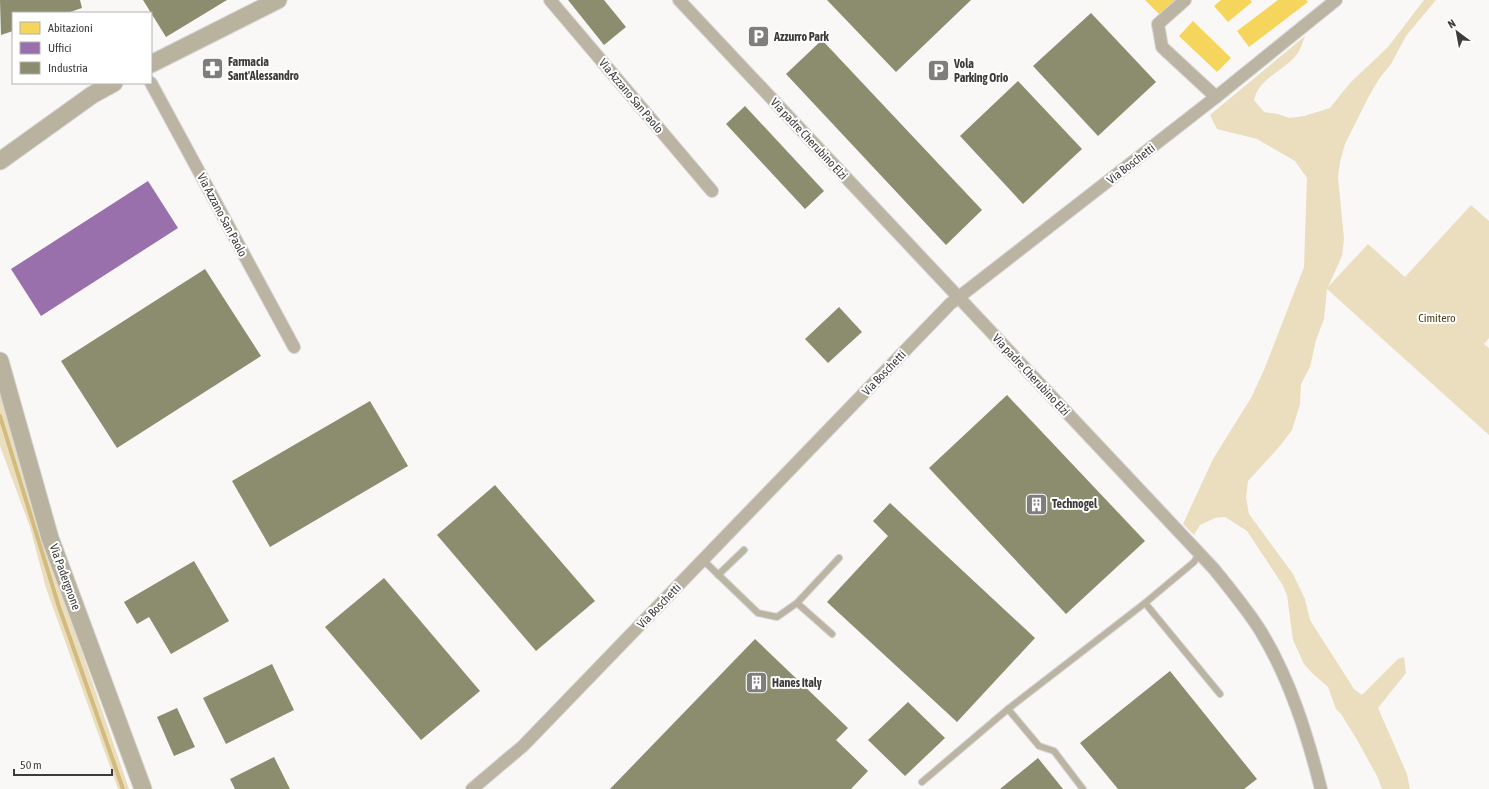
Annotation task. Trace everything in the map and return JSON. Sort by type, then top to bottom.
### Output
[{"type":"street","points":[[152,63],[278,0]]},
{"type":"street","name":"Via Azzano San Paolo","points":[[550,0],[712,192]]},
{"type":"street","name":"Via padre Cherubino Elzi","points":[[679,0],[1214,569],[1241,602],[1279,664],[1294,699],[1310,745],[1321,789]]},
{"type":"street","points":[[1185,0],[1158,24],[1162,47],[1216,97]]},
{"type":"street","name":"Via Boschetti","points":[[472,789],[523,746],[958,297],[1216,97],[1336,0]]},
{"type":"street","points":[[0,161],[92,95],[112,84]]},
{"type":"street","name":"Via Azzano San Paolo","points":[[152,84],[294,347]]},
{"type":"street","name":"Via Padergnone","points":[[0,361],[50,538],[143,789]]},
{"type":"lane","points":[[718,575],[744,550]]},
{"type":"lane","points":[[922,782],[1008,709],[1145,603],[1194,562],[1199,554]]},
{"type":"lane","points":[[703,560],[758,613],[777,617],[797,604],[839,558]]},
{"type":"lane","points":[[1145,603],[1220,694]]},
{"type":"lane","points":[[797,604],[832,634]]},
{"type":"lane","points":[[1008,709],[1039,746],[1054,751],[1083,789]]},
{"type":"green space","name":"Cimitero","points":[[1424,0],[1436,0],[1406,36],[1391,64],[1379,79],[1368,98],[1345,144],[1338,177],[1344,239],[1342,256],[1328,287],[1368,244],[1405,277],[1471,205],[1489,221],[1489,338],[1484,344],[1489,348],[1489,435],[1327,289],[1324,319],[1316,340],[1310,367],[1301,384],[1300,404],[1292,430],[1280,446],[1248,481],[1246,497],[1249,514],[1293,574],[1305,599],[1310,620],[1354,689],[1362,695],[1398,659],[1404,657],[1406,673],[1378,708],[1407,774],[1410,789],[1382,789],[1377,776],[1356,738],[1341,714],[1336,709],[1328,687],[1304,664],[1293,640],[1287,595],[1282,584],[1247,531],[1225,517],[1215,518],[1200,525],[1194,535],[1183,524],[1213,459],[1251,398],[1264,370],[1304,267],[1307,178],[1295,161],[1257,139],[1217,129],[1210,115],[1305,36],[1298,53],[1293,59],[1261,85],[1254,100],[1264,112],[1278,114],[1289,118],[1304,116],[1330,108],[1350,83],[1388,47]]},
{"type":"green space","points":[[0,389],[57,579],[129,789],[118,789],[46,588],[30,527],[0,446]]},
{"type":"building: Abitazioni","points":[[1145,0],[1177,0],[1161,16]]},
{"type":"building: Abitazioni","points":[[1221,0],[1250,0],[1252,2],[1228,22],[1214,6]]},
{"type":"building: Abitazioni","points":[[1278,0],[1306,0],[1308,2],[1249,47],[1237,31]]},
{"type":"building: Abitazioni","points":[[1193,21],[1231,58],[1217,72],[1179,36]]},
{"type":"building: Uffici","points":[[148,181],[178,228],[41,316],[11,269]]},
{"type":"building: Industria","points":[[0,0],[80,0],[82,8],[70,12],[12,12],[12,31],[1,35]]},
{"type":"building: Industria","points":[[143,0],[227,0],[166,37],[152,14],[152,12],[150,12]]},
{"type":"building: Industria","points":[[568,0],[604,0],[626,27],[604,45]]},
{"type":"building: Industria","points":[[827,0],[971,0],[896,72]]},
{"type":"building: Industria","points":[[1091,13],[1156,82],[1098,136],[1033,66]]},
{"type":"building: Industria","points":[[822,40],[982,210],[946,245],[786,74]]},
{"type":"building: Industria","points":[[1018,81],[1082,149],[1023,204],[960,136]]},
{"type":"building: Industria","points":[[745,106],[824,191],[805,209],[726,124]]},
{"type":"building: Industria","points":[[205,269],[261,356],[117,448],[61,361]]},
{"type":"building: Industria","points":[[839,307],[862,332],[828,363],[805,339]]},
{"type":"building: Industria","name":"Technogel","points":[[1007,395],[1145,541],[1066,614],[929,468]]},
{"type":"building: Industria","points":[[370,401],[408,466],[270,547],[232,481]]},
{"type":"building: Industria","points":[[495,485],[595,601],[536,651],[437,535]]},
{"type":"building: Industria","points":[[890,503],[1035,638],[957,722],[827,602],[888,536],[873,521]]},
{"type":"building: Industria","points":[[194,561],[229,621],[171,654],[149,617],[137,624],[124,602]]},
{"type":"building: Industria","points":[[384,578],[480,691],[421,740],[325,627]]},
{"type":"building: Industria","name":"Hanes Italy","points":[[755,639],[848,728],[836,740],[868,771],[851,789],[610,789]]},
{"type":"building: Industria","points":[[272,664],[294,710],[226,744],[203,698]]},
{"type":"building: Industria","points":[[1170,671],[1257,779],[1244,789],[1118,789],[1080,743]]},
{"type":"building: Industria","points":[[908,702],[945,738],[905,776],[868,740]]},
{"type":"building: Industria","points":[[177,708],[195,747],[174,756],[157,717]]},
{"type":"building: Industria","points":[[274,757],[290,789],[235,789],[230,779]]},
{"type":"building: Industria","points":[[1038,758],[1063,789],[1000,789]]},
{"type":"waterway","points":[[0,416],[59,607],[123,789]]},
{"type":"place","name":"Azzurro Park","points":[[759,37]]},
{"type":"place","name":"Farmacia Sant'Alessandro","points":[[213,69]]},
{"type":"place","name":"Vola Parking Orio","points":[[939,71]]},
{"type":"place","name":"Technogel","points":[[1037,504]]},
{"type":"place","name":"Hanes Italy","points":[[757,683]]}]
